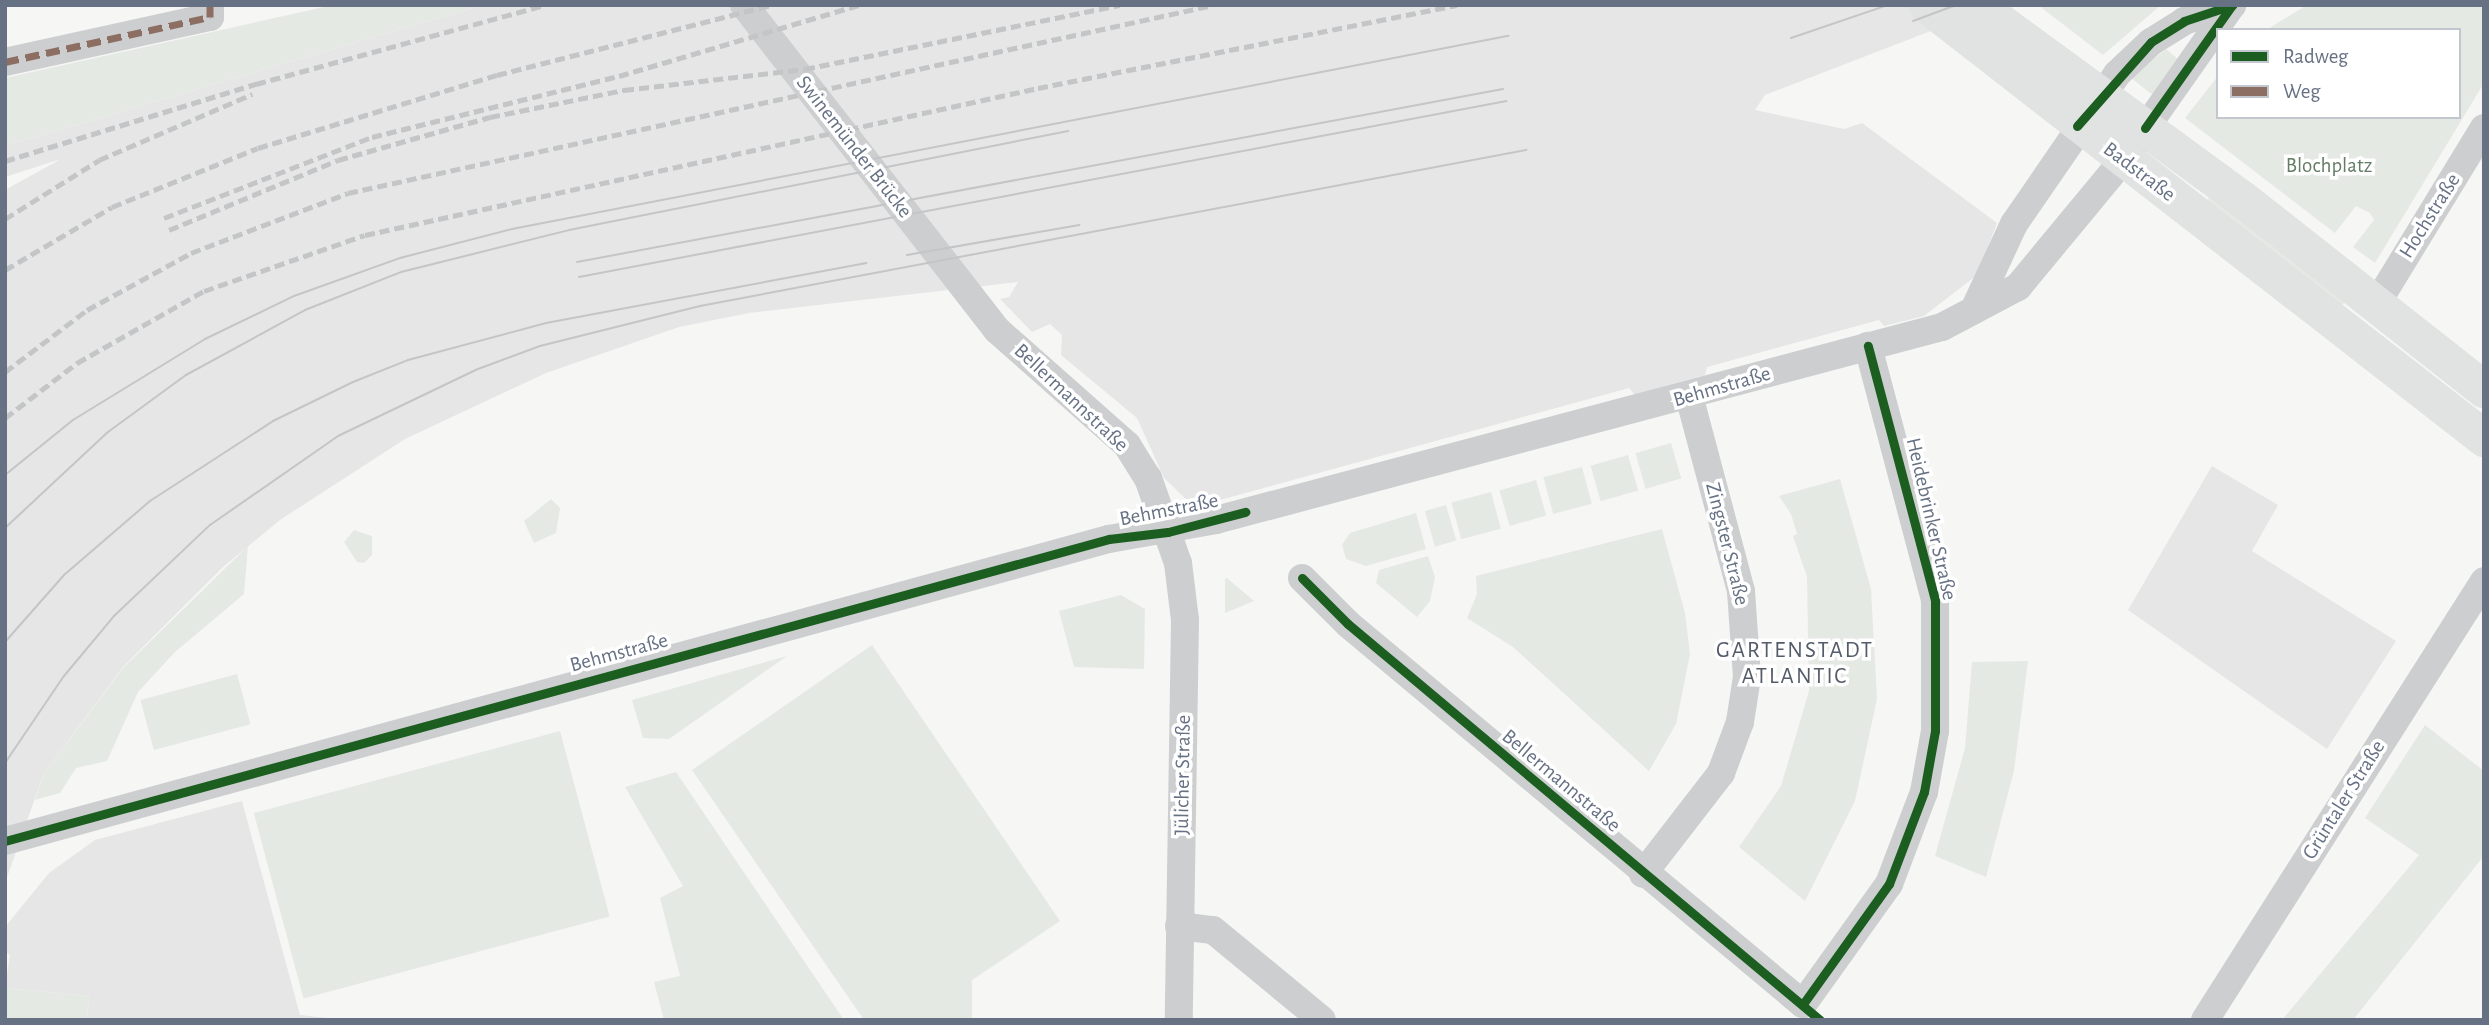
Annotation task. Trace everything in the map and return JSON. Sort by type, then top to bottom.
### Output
[{"type":"main road","name":"Badstraße","points":[[1960,11],[2101,96],[2377,303],[2484,389]]},
{"type":"main road","name":"Badstraße","points":[[1960,11],[2077,126],[2354,336],[2484,439]]},
{"type":"main road","points":[[2354,336],[2377,303]]},
{"type":"street","points":[[5,62],[210,17],[209,5]]},
{"type":"street","name":"Swinemünder Brücke","points":[[744,5],[972,300]]},
{"type":"street","name":"Behmstraße","points":[[5,841],[1109,538],[1168,532],[1942,327],[2018,287],[2123,160],[2232,5],[2184,21],[2151,42],[2101,96]]},
{"type":"street","points":[[1974,310],[2003,241],[2077,126],[2101,96]]},
{"type":"street","name":"Hochstraße","points":[[2377,303],[2484,128]]},
{"type":"street","name":"Bellermannstraße","points":[[972,300],[1127,445],[1148,478],[1168,532]]},
{"type":"street","name":"Heidebrinker Straße","points":[[1803,1004],[1889,884],[1918,814],[1935,731],[1935,600],[1868,346]]},
{"type":"street","name":"Zingster Straße","points":[[1643,874],[1721,773],[1740,722],[1747,677],[1741,591],[1689,396]]},
{"type":"street","name":"Jülicher Straße","points":[[1168,532],[1178,563],[1185,620],[1179,1020]]},
{"type":"street","name":"Bellermannstraße","points":[[1302,578],[1348,624],[1643,874],[1803,1004]]},
{"type":"street","name":"Grüntaler Straße","points":[[2205,1020],[2484,581]]},
{"type":"street","points":[[1179,926],[1213,930],[1322,1020]]},
{"type":"shaded area","points":[[483,5],[1998,5],[1765,95],[1755,110],[1844,129],[1862,123],[1997,223],[1977,275],[1924,316],[1884,326],[1879,320],[1707,367],[1705,375],[1635,395],[1629,388],[1209,503],[1188,501],[1164,478],[1137,418],[1061,355],[1062,335],[1050,324],[1032,332],[1000,299],[1009,297],[1018,282],[749,313],[679,327],[546,373],[405,439],[280,520],[223,567],[123,667],[44,773],[5,883],[5,190],[61,159],[5,177],[5,146]]},
{"type":"shaded area","points":[[2212,466],[2278,505],[2252,551],[2396,641],[2327,749],[2128,610]]},
{"type":"shaded area","points":[[242,801],[300,1015],[346,1020],[87,1020],[89,996],[5,988],[10,955],[5,951],[5,927],[49,873],[95,840]]},
{"type":"green space","points":[[333,5],[483,5],[5,146],[5,78]]},
{"type":"green space","points":[[2038,5],[2161,5],[2103,55]]},
{"type":"green space","name":"Blochplatz","points":[[2307,5],[2484,5],[2484,83],[2375,263],[2353,247],[2374,220],[2370,213],[2356,206],[2335,233],[2185,118],[2216,79],[2216,119],[2461,119],[2461,28],[2269,28]]},
{"type":"green space","points":[[2166,49],[2179,60],[2154,96],[2131,78]]},
{"type":"green space","points":[[2212,194],[2345,302],[2339,308],[2203,205]]},
{"type":"green space","points":[[1671,443],[1681,479],[1646,489],[1635,453]]},
{"type":"green space","points":[[1628,455],[1638,491],[1601,501],[1591,466]]},
{"type":"green space","points":[[1582,467],[1592,504],[1553,514],[1543,477]]},
{"type":"green space","points":[[1840,479],[1871,589],[1877,699],[1855,801],[1805,901],[1739,847],[1781,786],[1809,691],[1807,577],[1793,536],[1797,534],[1791,514],[1779,496]]},
{"type":"green space","points":[[1536,480],[1546,516],[1510,526],[1499,490]]},
{"type":"green space","points":[[1491,492],[1501,529],[1461,539],[1451,503]]},
{"type":"green space","points":[[551,499],[560,508],[556,533],[534,543],[524,521]]},
{"type":"green space","points":[[1446,505],[1456,541],[1435,547],[1425,511]]},
{"type":"green space","points":[[1416,513],[1426,549],[1366,566],[1346,559],[1342,545],[1350,533]]},
{"type":"green space","points":[[1662,529],[1685,613],[1690,654],[1676,724],[1649,771],[1513,647],[1467,618],[1477,594],[1476,576]]},
{"type":"green space","points":[[354,530],[372,536],[372,555],[364,563],[357,562],[344,542]]},
{"type":"green space","points":[[248,546],[244,594],[175,652],[138,692],[107,761],[76,768],[60,793],[35,800],[44,773],[123,668]]},
{"type":"green space","points":[[1428,556],[1435,577],[1430,601],[1417,617],[1376,583],[1379,570]]},
{"type":"green space","points":[[1227,578],[1254,601],[1225,613]]},
{"type":"green space","points":[[1121,595],[1145,609],[1144,669],[1074,667],[1059,611]]},
{"type":"green space","points":[[872,645],[1060,921],[972,980],[972,1020],[864,1020],[692,770]]},
{"type":"green space","points":[[787,656],[669,739],[643,738],[632,700]]},
{"type":"green space","points":[[2028,661],[2014,771],[1986,877],[1935,856],[1965,748],[1972,662]]},
{"type":"green space","points":[[237,674],[250,724],[154,750],[140,700]]},
{"type":"green space","points":[[2425,725],[2484,771],[2483,857],[2353,1020],[2282,1020],[2419,855],[2365,818]]},
{"type":"green space","points":[[560,731],[610,916],[303,999],[254,813]]},
{"type":"green space","points":[[676,772],[844,1020],[664,1020],[654,982],[680,976],[660,898],[683,886],[625,787]]},
{"type":"green space","points":[[5,988],[89,996],[87,1020],[5,1020]]},
{"type":"tram line","points":[[1791,38],[1888,5]]},
{"type":"tram line","points":[[1913,21],[1956,5]]},
{"type":"tram line","points":[[5,475],[73,420],[205,339],[294,296],[400,258],[512,229],[1508,36]]},
{"type":"tram line","points":[[577,262],[1503,89]]},
{"type":"tram line","points":[[579,277],[1506,101]]},
{"type":"tram line","points":[[5,528],[108,432],[186,375],[305,310],[401,272],[569,230],[1068,131]]},
{"type":"tram line","points":[[5,763],[64,676],[114,616],[210,525],[338,436],[478,369],[540,346],[700,306],[1526,150]]},
{"type":"tram line","points":[[907,255],[1079,225]]},
{"type":"tram line","points":[[5,642],[64,575],[150,501],[273,421],[353,382],[408,360],[546,323],[866,263]]},
{"type":"railway","points":[[5,161],[256,84],[544,5]]},
{"type":"railway","points":[[5,270],[112,207],[258,148],[497,75],[772,5]]},
{"type":"railway","points":[[164,218],[372,137],[619,76],[859,5]]},
{"type":"railway","points":[[169,230],[338,160],[490,117],[624,90],[805,69],[1120,5]]},
{"type":"railway","points":[[5,372],[87,310],[191,253],[348,193],[1213,5]]},
{"type":"railway","points":[[5,418],[77,363],[204,291],[365,235],[1038,88],[1457,5]]},
{"type":"railway","points":[[5,219],[99,160],[252,94]]},
{"type":"marked path","points":[[5,62],[210,17],[210,5]]},
{"type":"cycle path","points":[[2077,126],[2151,42],[2184,21],[2232,5]]},
{"type":"cycle path","points":[[2145,128],[2232,5]]},
{"type":"cycle path","points":[[1803,1004],[1889,884],[1924,792],[1935,731],[1935,600],[1868,346]]},
{"type":"cycle path","points":[[5,841],[1109,539],[1168,532],[1245,512]]},
{"type":"cycle path","points":[[1302,578],[1348,624],[1820,1020]]},
{"type":"district","name":"GARTENSTADT ATLANTIC","points":[[1795,664]]}]
